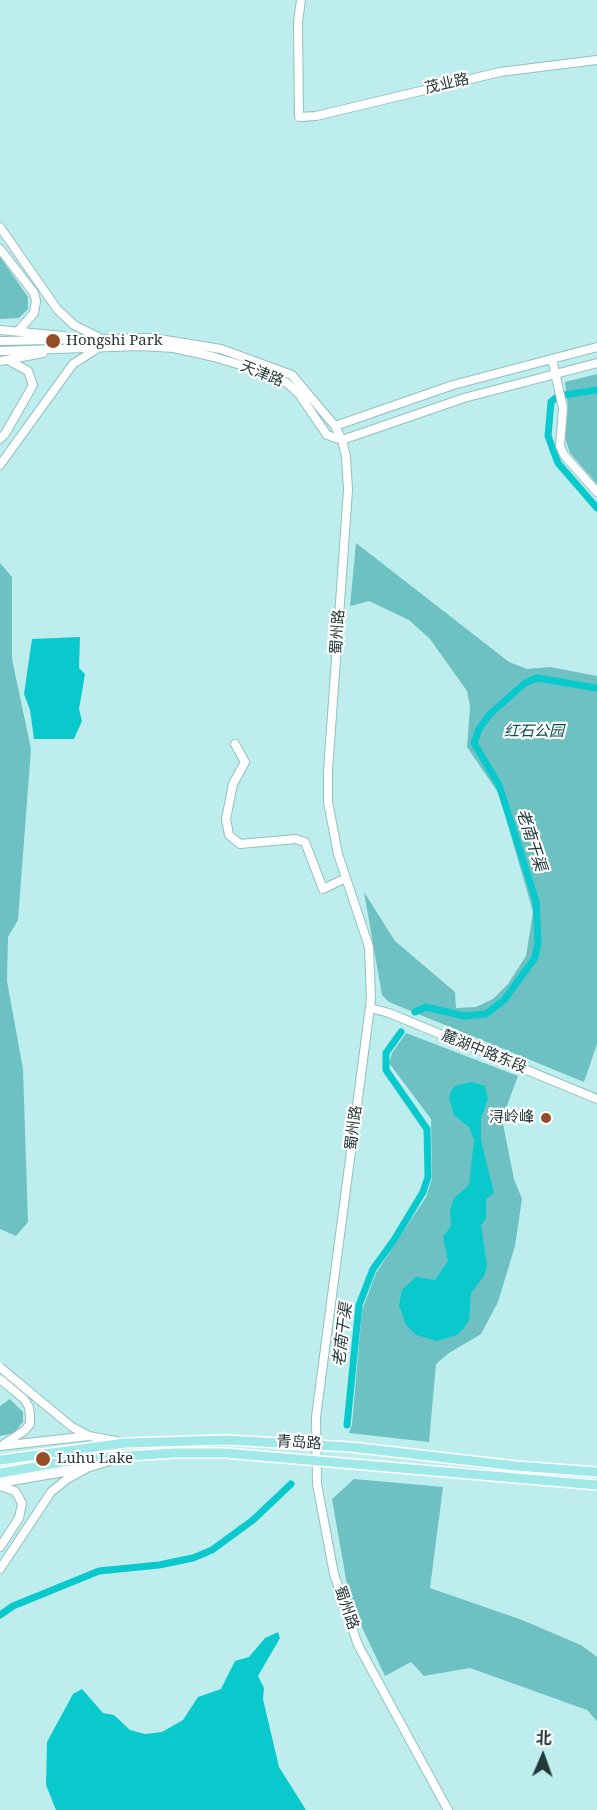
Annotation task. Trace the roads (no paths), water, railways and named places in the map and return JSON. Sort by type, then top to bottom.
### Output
[{"type":"main road","name":"青岛路","points":[[0,1460],[125,1443],[226,1440],[315,1443],[516,1466],[597,1472]]},
{"type":"main road","name":"青岛路","points":[[0,1473],[80,1460],[226,1453],[597,1485]]},
{"type":"street","name":"茂业路","points":[[301,0],[298,22],[299,117],[316,116],[500,72],[597,60]]},
{"type":"street","points":[[0,227],[57,309],[74,325],[102,343],[73,364],[0,465]]},
{"type":"street","points":[[0,249],[28,285],[36,301],[34,313],[19,330]]},
{"type":"street","points":[[0,330],[19,330],[86,339]]},
{"type":"street","name":"天津路","points":[[0,340],[86,339],[102,343],[174,348],[261,371],[287,383],[299,394],[327,435],[342,440]]},
{"type":"street","name":"天津路","points":[[0,351],[177,340],[221,349],[292,375],[301,383],[324,416],[334,426]]},
{"type":"street","points":[[334,426],[453,385],[597,347]]},
{"type":"street","points":[[4,361],[61,349]]},
{"type":"street","points":[[552,359],[562,395],[560,446],[564,455],[597,492]]},
{"type":"street","points":[[0,439],[33,385],[28,371],[4,361]]},
{"type":"street","points":[[342,440],[464,398],[597,363]]},
{"type":"street","name":"蜀州路","points":[[334,426],[342,440],[348,490],[328,790],[333,834],[371,957],[370,1008],[316,1417],[317,1484],[328,1545],[349,1620],[376,1680],[448,1810]]},
{"type":"street","points":[[234,744],[246,762],[231,792],[226,819],[229,836],[240,844],[296,839],[305,842],[323,889],[346,879]]},
{"type":"street","name":"麓湖中路东段","points":[[370,1008],[388,1013],[597,1099]]},
{"type":"street","points":[[0,1367],[72,1427],[89,1436],[125,1443]]},
{"type":"street","points":[[0,1379],[24,1399],[29,1407],[30,1416],[24,1431],[0,1446]]},
{"type":"street","points":[[0,1446],[89,1436]]},
{"type":"street","points":[[0,1485],[87,1468],[126,1456]]},
{"type":"street","points":[[0,1569],[51,1492],[67,1479],[87,1468]]},
{"type":"street","points":[[0,1485],[15,1491],[22,1503],[19,1518],[0,1547]]},
{"type":"waterway","name":"老南干渠","points":[[597,390],[558,396],[551,402],[548,436],[558,463],[597,508]]},
{"type":"waterway","name":"老南干渠","points":[[415,1012],[426,1007],[464,1016],[486,1014],[504,1000],[535,958],[538,942],[536,901],[499,785],[474,743],[479,729],[490,714],[525,683],[537,678],[597,688]]},
{"type":"waterway","name":"老南干渠","points":[[347,1425],[359,1305],[373,1269],[394,1240],[423,1192],[428,1177],[427,1129],[386,1070],[386,1053],[401,1032]]},
{"type":"waterway","name":"老南干渠","points":[[0,1615],[13,1606],[99,1571],[159,1565],[193,1558],[212,1550],[253,1520],[291,1484]]},
{"type":"place","name":"Hongshi Park","points":[[53,341]]},
{"type":"place","name":"浔岭峰","points":[[546,1118]]},
{"type":"place","name":"Luhu Lake","points":[[43,1459]]},
{"type":"park label","name":"红石公园","points":[[534,732]]}]
